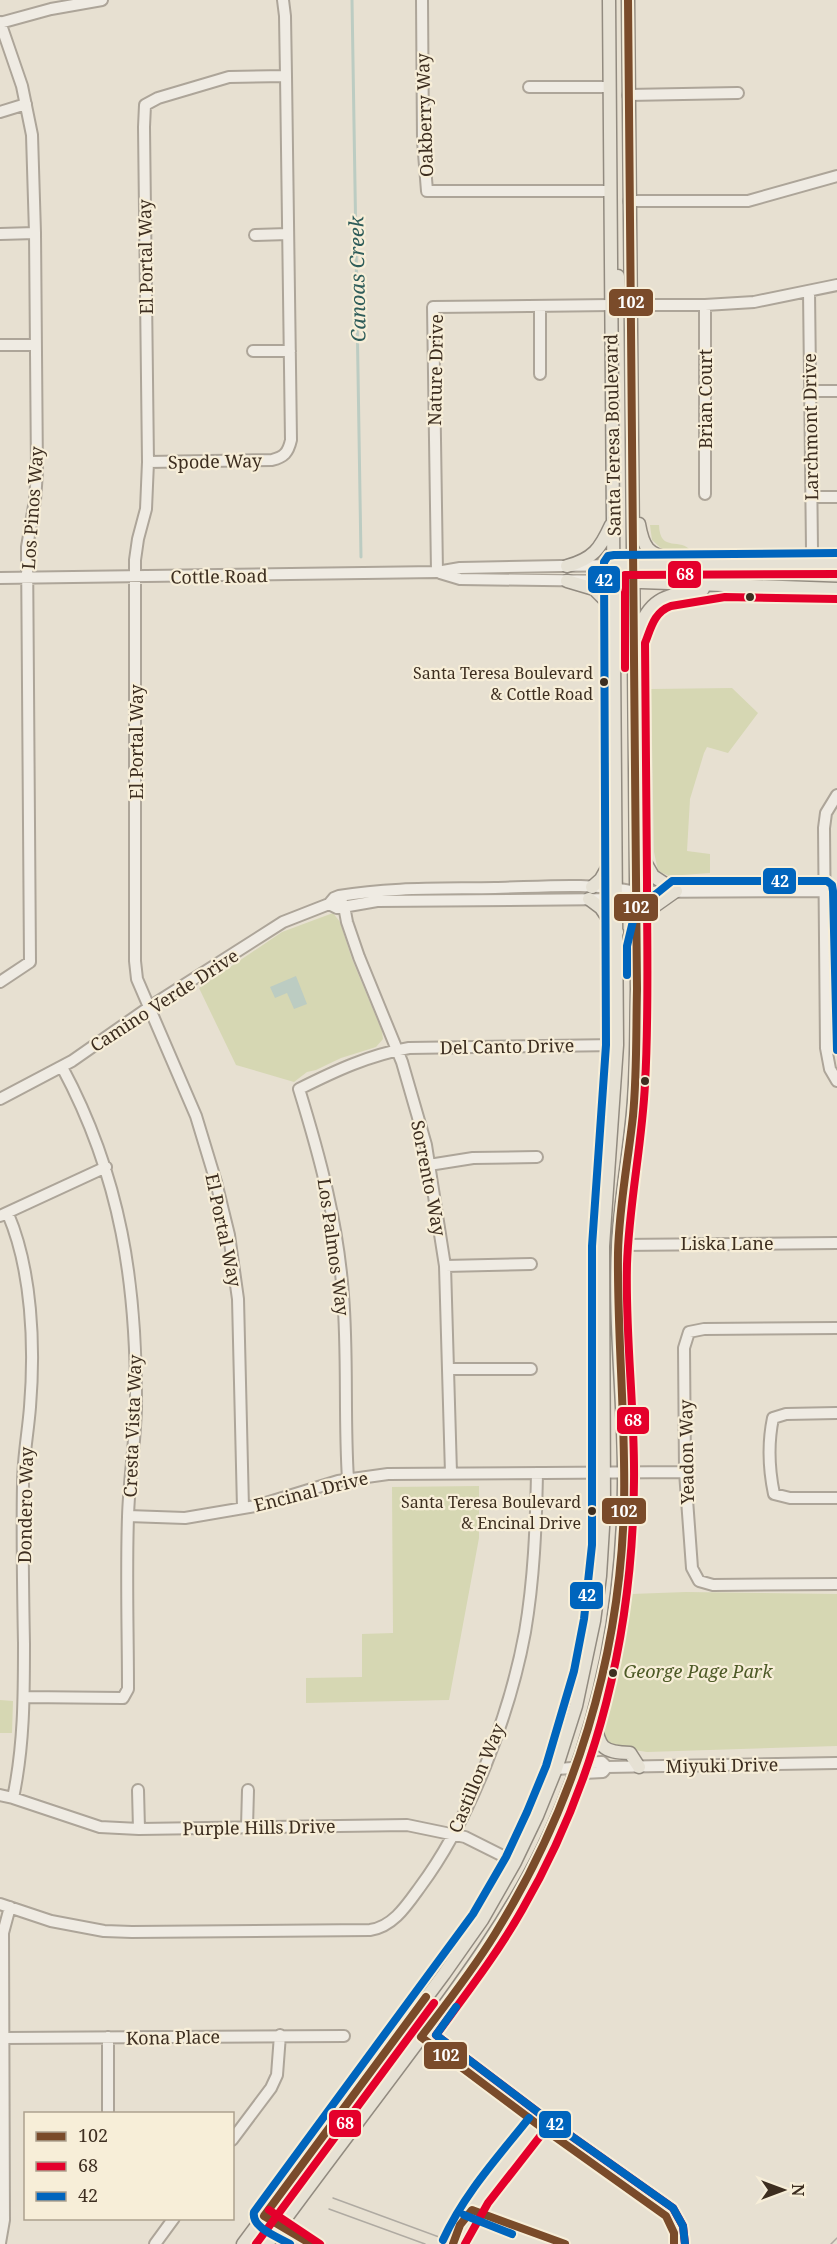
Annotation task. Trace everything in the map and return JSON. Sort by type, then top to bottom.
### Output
[{"type":"main road","name":"Santa Teresa Boulevard","points":[[243,2244],[451,1965],[482,1920],[515,1862],[556,1769],[576,1706],[594,1621],[603,1546],[603,1246],[617,1045],[609,0]]},
{"type":"main road","points":[[622,0],[628,36]]},
{"type":"main road","name":"Santa Teresa Boulevard","points":[[267,2244],[495,1935],[523,1887],[577,1768],[593,1717],[618,1593],[624,1472],[617,1304],[618,1245],[634,1091],[637,938],[628,0]]},
{"type":"main road","points":[[610,207],[618,235],[618,290],[623,301],[630,305]]},
{"type":"main road","points":[[634,503],[645,545],[650,552],[657,557],[697,564]]},
{"type":"main road","points":[[567,566],[583,561],[595,553],[613,521]]},
{"type":"main road","name":"Cottle Road","points":[[614,565],[837,563]]},
{"type":"main road","points":[[567,581],[594,589],[614,609]]},
{"type":"main road","name":"Cottle Road","points":[[614,581],[837,589]]},
{"type":"main road","points":[[634,641],[645,613],[657,600],[724,586]]},
{"type":"main road","points":[[636,846],[652,876],[676,891],[652,908],[637,938]]},
{"type":"main road","points":[[616,853],[591,893],[617,933]]},
{"type":"main road","points":[[593,1717],[602,1747],[609,1751],[630,1753],[639,1767]]},
{"type":"street","points":[[0,23],[51,9],[102,0]]},
{"type":"street","name":"Spode Way","points":[[148,462],[272,460],[286,454],[291,440],[283,0]]},
{"type":"street","name":"Oakberry Way","points":[[422,0],[423,141],[427,191],[610,191]]},
{"type":"street","name":"Los Pinos Way","points":[[0,23],[26,104],[34,161],[37,472],[27,548],[30,962],[0,982]]},
{"type":"street","name":"El Portal Way","points":[[243,1508],[238,1299],[229,1235],[196,1116],[148,1008],[137,979],[135,961],[135,576],[138,539],[146,509],[148,462],[144,127],[145,105],[158,98],[229,77],[286,76]]},
{"type":"street","points":[[530,87],[609,87]]},
{"type":"street","points":[[628,95],[738,93]]},
{"type":"street","points":[[0,112],[26,104]]},
{"type":"street","points":[[629,201],[748,201],[837,176]]},
{"type":"street","points":[[0,234],[35,233]]},
{"type":"street","points":[[255,235],[288,234]]},
{"type":"street","points":[[630,305],[705,305],[754,302],[837,285]]},
{"type":"street","name":"Larchmont Drive","points":[[809,291],[812,549],[809,562]]},
{"type":"street","name":"Nature Drive","points":[[437,572],[434,307],[611,305]]},
{"type":"street","name":"Brian Court","points":[[705,305],[705,494]]},
{"type":"street","points":[[540,306],[540,374]]},
{"type":"street","points":[[0,345],[36,345]]},
{"type":"street","points":[[253,351],[290,351]]},
{"type":"street","points":[[809,391],[837,391]]},
{"type":"street","points":[[811,497],[837,496]]},
{"type":"street","name":"Cottle Road","points":[[0,578],[437,572],[460,568],[614,565]]},
{"type":"street","name":"Cottle Road","points":[[437,572],[460,579],[614,581]]},
{"type":"street","points":[[837,795],[826,813],[823,891],[826,1048],[830,1069],[837,1081]]},
{"type":"street","name":"Camino Verde Drive","points":[[0,1099],[62,1067],[148,1008],[284,922],[329,904],[337,908],[342,901],[676,891],[823,891]]},
{"type":"street","name":"Sorrento Way","points":[[342,901],[359,957],[397,1050],[426,1145],[446,1266],[451,1473]]},
{"type":"street","name":"Del Canto Drive","points":[[397,1050],[617,1045]]},
{"type":"street","name":"Los Palmos Way","points":[[348,1479],[345,1326],[340,1263],[333,1213],[299,1089],[340,1068],[397,1050]]},
{"type":"street","name":"Cresta Vista Way","points":[[24,1697],[123,1698],[128,1689],[128,1516],[136,1411],[135,1330],[129,1265],[120,1216],[106,1167],[89,1123],[62,1067]]},
{"type":"street","points":[[429,1165],[473,1158],[537,1157]]},
{"type":"street","points":[[4,1215],[106,1167]]},
{"type":"street","name":"Dondero Way","points":[[4,1215],[13,1225],[24,1272],[31,1327],[30,1407],[23,1481],[24,1697],[22,1748],[13,1798]]},
{"type":"street","name":"Liska Lane","points":[[618,1245],[837,1243]]},
{"type":"street","points":[[446,1266],[531,1264]]},
{"type":"street","name":"Yeadon Way","points":[[837,1328],[704,1329],[689,1332],[684,1348],[685,1472],[692,1568],[699,1581],[713,1585],[837,1584]]},
{"type":"street","points":[[450,1369],[531,1369]]},
{"type":"street","points":[[837,1413],[786,1414],[773,1418],[770,1432],[771,1478],[774,1494],[790,1498],[837,1498]]},
{"type":"street","name":"Encinal Drive","points":[[128,1516],[185,1518],[243,1508],[348,1479],[388,1474],[685,1472]]},
{"type":"street","name":"Castillon Way","points":[[5,1906],[81,1928],[113,1932],[380,1928],[389,1924],[411,1900],[437,1865],[468,1805],[498,1728],[514,1678],[532,1586],[537,1473]]},
{"type":"street","name":"Miyuki Drive","points":[[556,1769],[577,1768],[584,1762],[602,1762],[608,1767],[837,1762]]},
{"type":"street","points":[[138,1790],[139,1829]]},
{"type":"street","points":[[248,1790],[248,1827]]},
{"type":"street","name":"Purple Hills Drive","points":[[0,1795],[100,1827],[139,1829],[407,1825],[465,1837],[515,1862]]},
{"type":"street","points":[[0,2243],[4,2220],[3,1933],[5,1906]]},
{"type":"street","points":[[234,2137],[272,2088],[278,2075],[280,2035]]},
{"type":"street","name":"Kona Place","points":[[3,2038],[344,2036]]},
{"type":"street","points":[[108,2037],[108,2112]]},
{"type":"street","points":[[155,2244],[173,2220]]},
{"type":"green space","points":[[650,525],[659,525],[660,534],[667,542],[687,547],[692,552],[663,550],[652,540]]},
{"type":"green space","points":[[732,688],[758,713],[728,753],[707,747],[690,799],[687,851],[710,854],[710,873],[669,876],[658,871],[654,852],[651,689]]},
{"type":"green space","points":[[333,913],[340,922],[352,959],[382,1031],[383,1039],[376,1047],[307,1072],[294,1082],[236,1065],[199,988],[282,932]]},
{"type":"green space","points":[[479,1486],[479,1538],[449,1700],[306,1703],[306,1678],[362,1677],[362,1634],[393,1633],[392,1487]]},
{"type":"green space","name":"George Page Park","points":[[686,1592],[837,1594],[837,1746],[647,1752],[602,1745],[631,1594]]},
{"type":"green space","points":[[0,1700],[13,1701],[12,1733],[0,1733]]},
{"type":"shaded area","points":[[296,976],[307,1004],[294,1009],[287,993],[275,998],[270,987]]},
{"type":"waterway","name":"Canoas Creek","points":[[352,0],[361,557]]},
{"type":"tram line","points":[[333,2198],[458,2244]]},
{"type":"tram line","points":[[329,2209],[425,2244]]},
{"type":"tram line","points":[[831,2244],[837,2238]]},
{"type":"transit line","name":"102","points":[[628,0],[637,989],[634,1100],[618,1253],[624,1474],[621,1563],[603,1674],[570,1782],[523,1885],[495,1934],[421,2037],[537,2124],[666,2216],[674,2233],[674,2244]]},
{"type":"transit line","name":"42","points":[[290,2244],[261,2227],[254,2218],[254,2212],[473,1914],[506,1857],[546,1766],[574,1671],[584,1619],[592,1545],[592,1246],[606,1045],[604,562],[608,556],[614,555],[837,553]]},
{"type":"transit line","name":"68","points":[[625,668],[625,575],[837,574]]},
{"type":"transit line","name":"68","points":[[685,2244],[683,2226],[673,2208],[543,2116],[436,2035],[481,1974],[512,1926],[549,1860],[591,1757],[618,1649],[627,1593],[634,1481],[627,1264],[643,1107],[647,1034],[645,643],[657,616],[671,606],[725,597],[837,599]]},
{"type":"transit line","name":"42","points":[[627,975],[627,946],[633,921],[646,902],[672,881],[827,881],[832,885],[833,891],[837,1050]]},
{"type":"transit line","name":"102","points":[[311,2244],[264,2216],[426,1997]]},
{"type":"transit line","name":"68","points":[[256,2244],[434,2003]]},
{"type":"transit line","name":"42","points":[[456,2007],[436,2035],[543,2116],[673,2208],[683,2226],[685,2244]]},
{"type":"transit line","name":"42","points":[[443,2240],[471,2191],[529,2118]]},
{"type":"transit line","name":"68","points":[[465,2244],[488,2203],[545,2130]]},
{"type":"transit line","name":"68","points":[[269,2210],[320,2244]]},
{"type":"transit line","name":"102","points":[[453,2244],[460,2225],[472,2210],[565,2244]]},
{"type":"transit line","name":"42","points":[[464,2215],[512,2234]]},
{"type":"place","name":"Santa Teresa Boulevard & Cottle Road","points":[[604,682]]},
{"type":"place","name":"Santa Teresa Boulevard & Encinal Drive","points":[[592,1511]]}]
